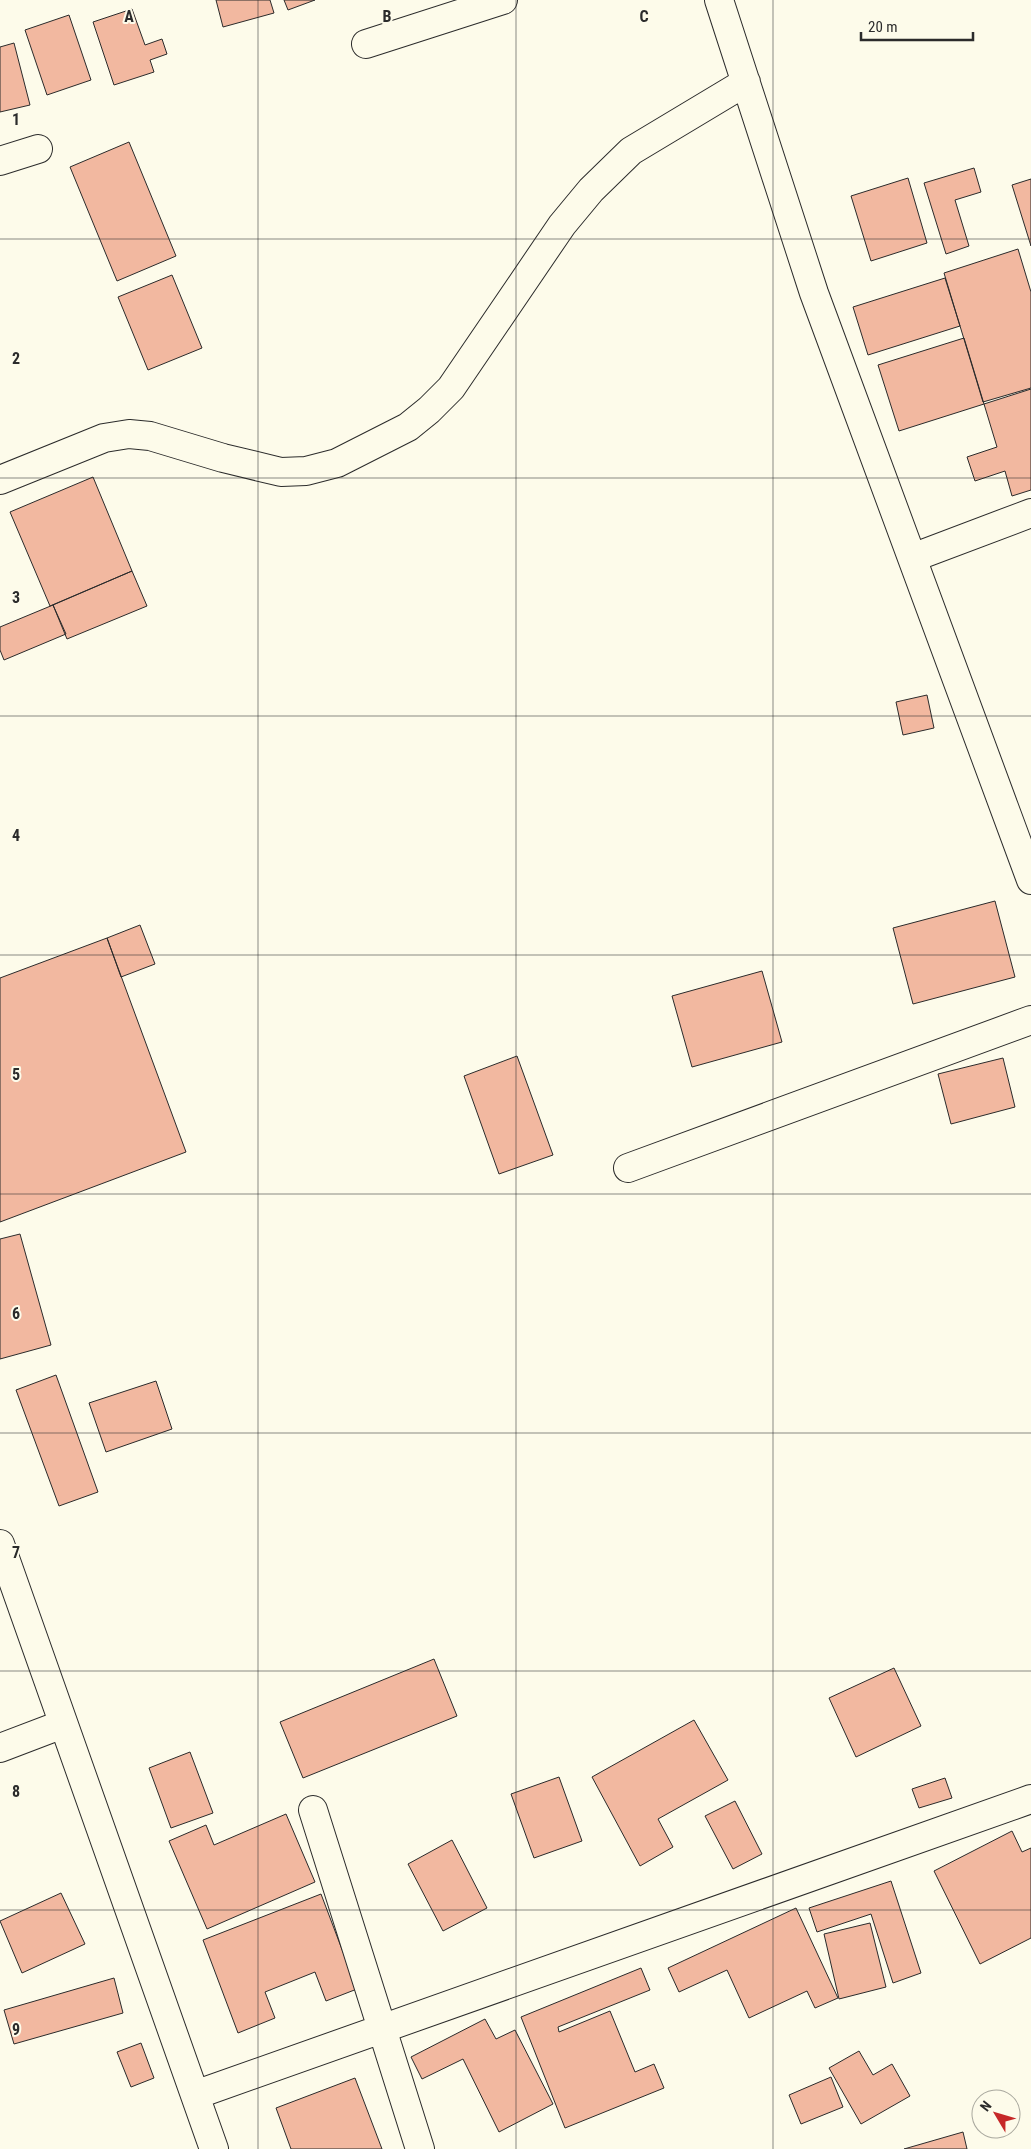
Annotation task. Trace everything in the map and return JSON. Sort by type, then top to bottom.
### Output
[{"type":"street","points":[[366,44],[502,0]]},
{"type":"street","points":[[720,0],[814,293],[1031,880]]},
{"type":"street","points":[[0,480],[104,438],[129,434],[150,436],[223,458],[281,472],[306,471],[337,464],[408,427],[429,410],[451,388],[562,225],[591,190],[632,151],[746,82]]},
{"type":"street","points":[[0,162],[38,149]]},
{"type":"street","points":[[912,558],[1031,513]]},
{"type":"street","points":[[628,1168],[1031,1020]]},
{"type":"street","points":[[0,1544],[214,2149]]},
{"type":"street","points":[[0,1748],[63,1724]]},
{"type":"street","points":[[195,2095],[1031,1798]]},
{"type":"street","points":[[313,1810],[420,2149]]},
{"type":"building","points":[[216,0],[270,0],[274,13],[223,27]]},
{"type":"building","points":[[284,0],[315,0],[288,10]]},
{"type":"building","points":[[132,9],[145,45],[162,39],[167,54],[150,60],[154,72],[114,85],[93,22]]},
{"type":"building","points":[[69,15],[91,80],[47,95],[25,30]]},
{"type":"building","points":[[14,43],[30,105],[0,112],[0,47]]},
{"type":"building","points":[[129,142],[176,256],[117,281],[70,167]]},
{"type":"building","points":[[974,168],[981,192],[955,200],[969,246],[946,254],[924,183]]},
{"type":"building","points":[[908,178],[927,243],[871,261],[851,196]]},
{"type":"building","points":[[1031,179],[1031,246],[1012,185]]},
{"type":"building","points":[[1018,249],[1031,292],[1031,388],[983,402],[944,273]]},
{"type":"building","points":[[172,275],[202,348],[148,370],[118,297]]},
{"type":"building","points":[[945,278],[960,326],[868,355],[853,307]]},
{"type":"building","points":[[964,338],[984,404],[899,431],[878,365]]},
{"type":"building","points":[[1031,389],[1031,490],[1012,496],[1005,471],[975,481],[967,457],[997,447],[984,404]]},
{"type":"building","points":[[93,477],[132,571],[50,606],[10,512]]},
{"type":"building","points":[[132,571],[147,606],[67,639],[53,605]]},
{"type":"building","points":[[53,605],[66,634],[4,660],[0,650],[0,627]]},
{"type":"building","points":[[927,695],[934,728],[903,735],[896,702]]},
{"type":"building","points":[[995,901],[1015,977],[913,1004],[893,928]]},
{"type":"building","points":[[140,925],[155,964],[121,977],[107,938]]},
{"type":"building","points":[[107,938],[186,1152],[0,1222],[0,978]]},
{"type":"building","points":[[762,971],[782,1042],[692,1067],[672,996]]},
{"type":"building","points":[[517,1056],[553,1155],[499,1174],[464,1076]]},
{"type":"building","points":[[1003,1058],[1015,1107],[951,1124],[938,1074]]},
{"type":"building","points":[[20,1234],[51,1345],[0,1359],[0,1239]]},
{"type":"building","points":[[56,1375],[98,1492],[59,1506],[16,1390]]},
{"type":"building","points":[[156,1381],[172,1429],[106,1452],[89,1403]]},
{"type":"building","points":[[434,1659],[457,1716],[303,1778],[280,1722]]},
{"type":"building","points":[[894,1668],[921,1726],[856,1757],[829,1698]]},
{"type":"building","points":[[694,1720],[728,1780],[658,1819],[673,1847],[640,1866],[592,1777]]},
{"type":"building","points":[[190,1752],[213,1813],[171,1828],[149,1768]]},
{"type":"building","points":[[559,1777],[582,1841],[534,1858],[511,1794]]},
{"type":"building","points":[[945,1778],[952,1798],[919,1808],[912,1789]]},
{"type":"building","points":[[735,1801],[762,1854],[733,1869],[705,1816]]},
{"type":"building","points":[[286,1814],[315,1882],[207,1929],[169,1841],[206,1825],[214,1845]]},
{"type":"building","points":[[1012,1831],[1022,1852],[1031,1848],[1031,1938],[980,1964],[934,1871]]},
{"type":"building","points":[[452,1840],[487,1908],[443,1931],[408,1864]]},
{"type":"building","points":[[891,1881],[921,1973],[893,1983],[871,1914],[817,1932],[809,1908]]},
{"type":"building","points":[[61,1893],[85,1944],[22,1973],[0,1921]]},
{"type":"building","points":[[321,1894],[357,1989],[326,2001],[315,1972],[265,1992],[275,2018],[238,2033],[203,1940]]},
{"type":"building","points":[[796,1908],[838,1998],[815,2008],[807,1991],[749,2018],[727,1970],[679,1992],[668,1968]]},
{"type":"building","points":[[870,1923],[886,1987],[839,1999],[824,1934]]},
{"type":"building","points":[[641,1968],[650,1990],[558,2027],[559,2032],[610,2011],[635,2072],[654,2064],[664,2088],[565,2128],[521,2017]]},
{"type":"building","points":[[114,1978],[123,2013],[14,2044],[4,2010]]},
{"type":"building","points":[[485,2019],[496,2039],[515,2030],[553,2104],[499,2132],[463,2059],[422,2079],[411,2057]]},
{"type":"building","points":[[141,2043],[154,2078],[131,2087],[117,2052]]},
{"type":"building","points":[[859,2051],[873,2075],[892,2064],[910,2096],[861,2124],[829,2068]]},
{"type":"building","points":[[831,2077],[843,2107],[801,2124],[789,2095]]},
{"type":"building","points":[[355,2078],[382,2149],[291,2149],[276,2108]]},
{"type":"building","points":[[963,2132],[967,2149],[904,2149]]}]
